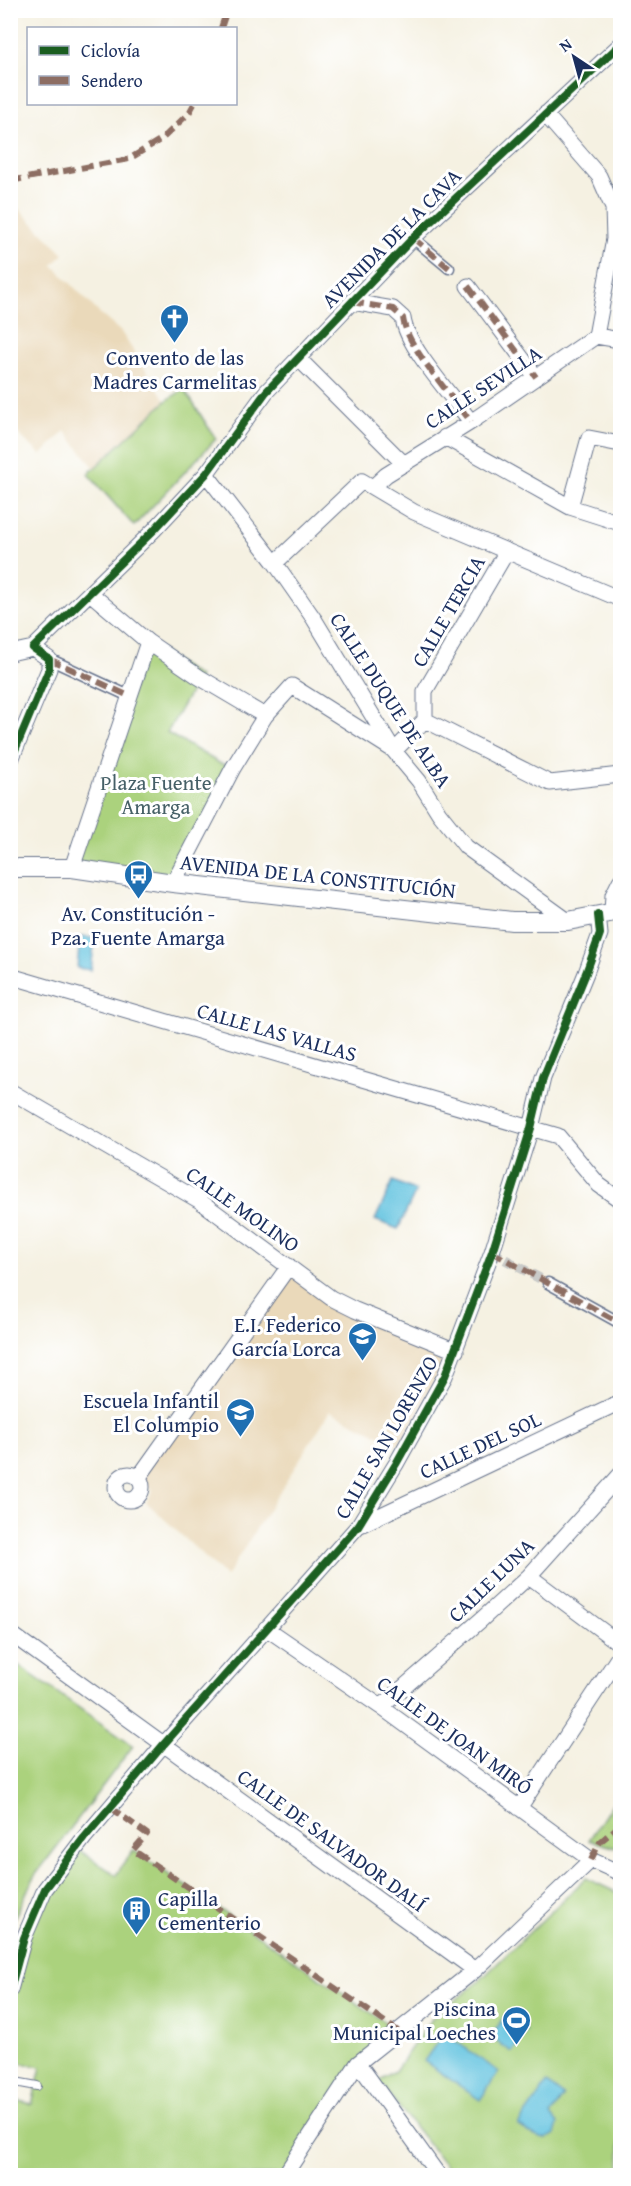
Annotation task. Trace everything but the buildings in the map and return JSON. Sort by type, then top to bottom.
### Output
[{"type":"street","name":"AVENIDA DE LA CAVA","points":[[33,648],[154,530],[206,474],[266,392],[413,238],[621,45]]},
{"type":"street","points":[[545,114],[599,176],[613,208],[614,239],[596,336],[621,340]]},
{"type":"street","points":[[413,238],[449,268]]},
{"type":"street","points":[[468,286],[536,377]]},
{"type":"street","points":[[352,302],[393,309],[403,318],[404,327],[417,351],[471,422]]},
{"type":"street","name":"CALLE SEVILLA","points":[[275,563],[368,484],[471,422],[596,336]]},
{"type":"street","points":[[298,358],[404,464]]},
{"type":"street","points":[[445,437],[570,507],[621,523]]},
{"type":"street","points":[[570,507],[589,438],[621,444]]},
{"type":"street","name":"CALLE DUQUE DE ALBA","points":[[206,474],[275,563],[314,619],[394,751],[466,847],[568,921]]},
{"type":"street","points":[[368,484],[414,512],[621,599]]},
{"type":"street","name":"CALLE TERCIA","points":[[425,720],[425,691],[507,551]]},
{"type":"street","points":[[90,592],[148,642],[199,677],[265,716]]},
{"type":"street","points":[[72,868],[148,642]]},
{"type":"street","points":[[10,653],[33,648],[49,659],[129,696]]},
{"type":"street","points":[[10,762],[49,669],[49,659]]},
{"type":"street","points":[[173,884],[233,768],[265,716],[292,686],[394,751],[425,720],[550,783],[621,775]]},
{"type":"street","name":"AVENIDA DE LA CONSTITUCIÓN","points":[[10,868],[72,868],[173,884],[512,921],[568,921],[610,913]]},
{"type":"street","name":"CALLE SAN LORENZO","points":[[10,1990],[24,1938],[45,1890],[84,1838],[164,1744],[358,1526],[445,1376],[492,1252],[531,1128],[543,1078],[610,913],[613,895],[621,881]]},
{"type":"street","name":"CALLE LAS VALLAS","points":[[10,976],[558,1136],[599,1185],[621,1200]]},
{"type":"street","name":"CALLE MOLINO","points":[[10,1091],[200,1201],[331,1298],[456,1351]]},
{"type":"street","points":[[139,1477],[289,1266]]},
{"type":"street","points":[[548,1283],[621,1323]]},
{"type":"street","name":"CALLE DEL SOL","points":[[358,1526],[621,1402]]},
{"type":"street","name":"CALLE LUNA","points":[[381,1707],[529,1576],[621,1475]]},
{"type":"street","points":[[529,1576],[621,1644]]},
{"type":"street","name":"CALLE DE JOAN MIRÓ","points":[[266,1628],[381,1707],[591,1860],[621,1873]]},
{"type":"street","name":"CALLE DE SALVADOR DALÍ","points":[[10,1633],[475,1970]]},
{"type":"street","points":[[519,1808],[621,1655]]},
{"type":"street","points":[[284,2175],[358,2063],[475,1970],[591,1860]]},
{"type":"street","points":[[358,2063],[439,2175]]},
{"type":"lane","points":[[10,2081],[37,2086]]},
{"type":"shaded area","points":[[10,200],[64,254],[53,265],[100,314],[121,332],[166,401],[95,468],[65,431],[41,455],[11,427]]},
{"type":"shaded area","name":"Escuela Infantil El Columpio","points":[[289,1266],[331,1298],[456,1351],[405,1448],[330,1411],[226,1577],[146,1502],[153,1490],[139,1477]]},
{"type":"green space","points":[[184,389],[216,439],[134,526],[88,474],[166,401]]},
{"type":"green space","name":"Plaza Fuente Amarga","points":[[148,642],[199,677],[167,733],[221,764],[234,766],[173,883],[72,868]]},
{"type":"green space","points":[[11,1660],[133,1746],[34,1877],[11,1925]]},
{"type":"green space","points":[[620,1792],[620,1849],[589,1840]]},
{"type":"green space","points":[[76,1848],[116,1875],[133,1850],[398,2031],[358,2063],[284,2175],[11,2175],[11,2099],[32,2104],[41,2067],[11,2061],[10,1940],[24,1938]]},
{"type":"green space","name":"Piscina Municipal Loeches","points":[[586,1878],[620,1894],[620,2175],[453,2175],[378,2081],[395,2071],[432,2018],[476,1984]]},
{"type":"water","points":[[80,937],[95,938],[91,970],[77,968]]},
{"type":"water","points":[[393,1181],[416,1191],[398,1229],[375,1220]]},
{"type":"water","points":[[505,2016],[527,2031],[512,2052],[491,2037]]},
{"type":"water","points":[[444,2033],[499,2072],[480,2100],[424,2061]]},
{"type":"water","points":[[547,2083],[564,2096],[551,2115],[558,2124],[555,2134],[541,2138],[518,2125]]},
{"type":"tunnel","points":[[492,1252],[548,1283]]},
{"type":"marked path","points":[[221,27],[227,10]]},
{"type":"marked path","points":[[10,181],[129,159],[163,138],[189,113],[193,105]]},
{"type":"marked path","points":[[413,238],[449,268]]},
{"type":"marked path","points":[[468,286],[536,377]]},
{"type":"marked path","points":[[352,302],[393,309],[403,318],[412,343],[421,357],[471,422]]},
{"type":"marked path","points":[[49,659],[129,696]]},
{"type":"marked path","points":[[492,1252],[620,1323]]},
{"type":"marked path","points":[[110,1807],[147,1834],[133,1850],[398,2031]]},
{"type":"marked path","points":[[591,1860],[600,1842],[620,1825]]},
{"type":"cycle path","points":[[10,762],[49,669],[49,659],[33,648],[154,530],[206,474],[266,392],[413,238],[620,45]]},
{"type":"cycle path","points":[[10,1990],[24,1938],[45,1889],[84,1838],[164,1744],[358,1526],[445,1376],[492,1252],[531,1128],[543,1078],[600,934],[598,915]]},
{"type":"place","name":"Convento de las Madres Carmelitas","points":[[175,344]]},
{"type":"place","name":"Av. Constitución - Pza. Fuente Amarga","points":[[138,900]]},
{"type":"place","name":"E.I. Federico García Lorca","points":[[362,1362]]},
{"type":"place","name":"Escuela Infantil El Columpio","points":[[240,1438]]},
{"type":"place","name":"Capilla Cementerio","points":[[137,1936]]},
{"type":"place","name":"Piscina Municipal Loeches","points":[[517,2046]]}]
